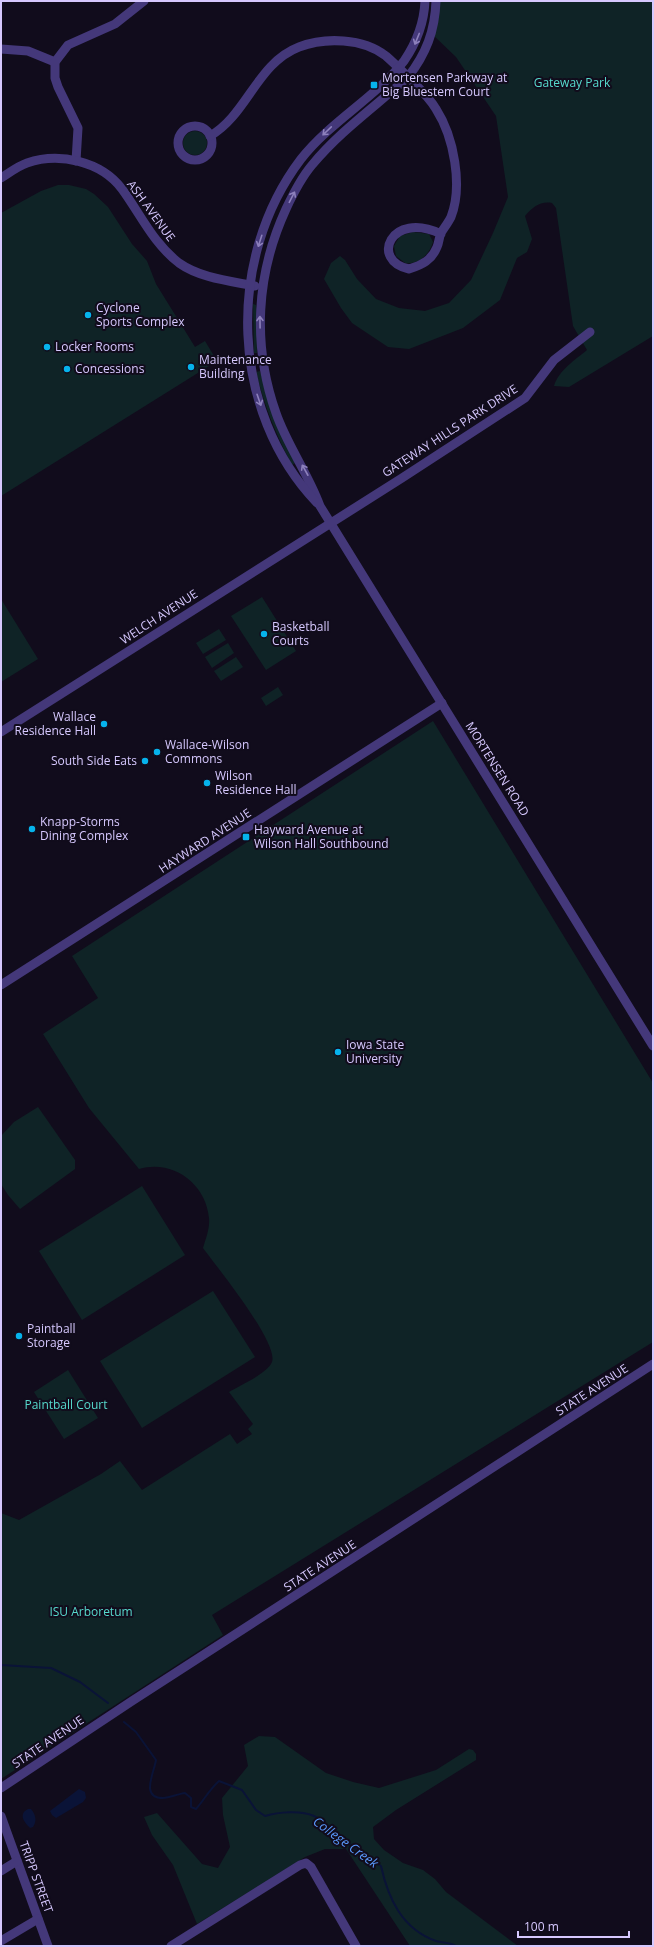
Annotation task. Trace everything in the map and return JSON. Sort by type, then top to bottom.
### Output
[{"type":"street","points":[[76,161],[78,128],[58,87],[55,78],[55,62],[68,45],[115,24],[127,17],[144,1]]},
{"type":"street","name":"MORTENSEN ROAD","points":[[320,506],[298,480],[273,439],[256,392],[250,362],[248,312],[250,285],[254,263],[266,223],[281,192],[301,160],[331,128],[399,68],[414,47],[423,22],[425,1]]},
{"type":"street","name":"MORTENSEN ROAD","points":[[436,1],[432,34],[425,52],[408,77],[340,135],[311,166],[297,188],[278,226],[266,265],[262,287],[260,314],[262,360],[276,413],[284,432],[307,473],[320,506],[653,1046]]},
{"type":"street","points":[[210,136],[221,130],[232,118],[269,69],[280,58],[298,48],[313,43],[333,40],[351,43],[375,50],[386,56],[399,68],[437,110],[447,131],[453,152],[456,180],[454,205],[451,217],[441,234],[433,256],[417,267],[410,269],[396,264],[390,254],[390,243],[393,236],[399,231],[417,227],[441,234]]},
{"type":"street","points":[[1,49],[28,51],[55,62]]},
{"type":"street","name":"ASH AVENUE","points":[[1,178],[20,166],[35,161],[53,159],[76,161],[96,167],[116,183],[153,237],[162,248],[181,264],[208,276],[262,287]]},
{"type":"street","name":"GATEWAY HILLS PARK DRIVE","points":[[330,523],[524,398],[554,360],[590,332]]},
{"type":"street","name":"WELCH AVENUE","points":[[1,732],[330,523]]},
{"type":"street","name":"HAYWARD AVENUE","points":[[1,985],[442,703]]},
{"type":"street","name":"STATE AVENUE","points":[[1,1788],[138,1696],[653,1364]]},
{"type":"street","name":"TRIPP STREET","points":[[1,1816],[48,1946]]},
{"type":"street","points":[[1,1871],[17,1861]]},
{"type":"street","points":[[171,1946],[280,1877],[306,1863],[310,1867],[356,1946]]},
{"type":"street","points":[[1,1941],[38,1918]]},
{"type":"green space","name":"Gateway Park","points":[[436,1],[653,1],[653,336],[569,387],[554,386],[563,370],[587,350],[573,326],[556,208],[552,203],[537,205],[525,216],[532,239],[527,252],[517,258],[500,300],[463,328],[409,349],[388,347],[352,323],[341,308],[324,279],[331,263],[340,256],[345,260],[357,279],[376,299],[399,308],[425,311],[449,303],[471,280],[508,197],[496,116],[456,57],[432,34]]},
{"type":"green space","points":[[195,131],[200,132],[206,138],[206,148],[200,154],[195,155],[190,154],[184,148],[183,143],[184,138],[190,132]]},
{"type":"green space","name":"Cyclone Sports Complex","points":[[58,185],[69,185],[86,189],[108,207],[132,244],[147,261],[156,284],[195,347],[205,341],[217,361],[1,496],[1,213],[41,191]]},
{"type":"green space","points":[[413,232],[429,234],[433,242],[429,251],[419,261],[405,263],[396,256],[394,246],[400,236]]},
{"type":"green space","points":[[253,304],[256,305],[257,353],[254,353]]},
{"type":"green space","points":[[260,371],[275,422],[295,463],[292,465],[267,408],[256,372]]},
{"type":"green space","name":"Basketball Courts","points":[[262,597],[296,651],[266,670],[231,616]]},
{"type":"green space","points":[[1,599],[38,659],[1,682]]},
{"type":"green space","points":[[219,629],[226,640],[203,654],[196,643]]},
{"type":"green space","points":[[228,643],[234,653],[212,668],[205,657]]},
{"type":"green space","points":[[236,657],[243,667],[221,681],[214,671]]},
{"type":"green space","points":[[278,687],[283,695],[266,706],[261,698]]},
{"type":"green space","name":"ISU Arboretum","points":[[433,721],[653,1083],[653,1342],[212,1615],[223,1635],[1,1779],[1,1513],[19,1520],[101,1474],[120,1461],[142,1490],[230,1434],[237,1444],[252,1434],[248,1429],[253,1424],[229,1392],[265,1371],[272,1362],[272,1352],[257,1322],[203,1248],[208,1233],[209,1218],[207,1206],[202,1195],[186,1177],[175,1171],[152,1167],[139,1169],[89,1108],[43,1034],[98,998],[72,956]]},
{"type":"green space","points":[[38,1107],[75,1160],[75,1169],[20,1209],[1,1184],[1,1136],[14,1122]]},
{"type":"green space","points":[[142,1186],[185,1255],[82,1320],[39,1251]]},
{"type":"green space","points":[[213,1291],[255,1357],[142,1428],[100,1361]]},
{"type":"green space","name":"Paintball Court","points":[[68,1370],[98,1418],[64,1439],[34,1392]]},
{"type":"green space","points":[[259,1736],[275,1737],[326,1773],[353,1782],[379,1788],[436,1770],[469,1749],[473,1750],[476,1754],[476,1760],[396,1810],[373,1827],[374,1839],[384,1850],[403,1863],[423,1870],[435,1879],[446,1892],[518,1946],[410,1946],[346,1849],[325,1849],[305,1857],[197,1924],[173,1865],[152,1835],[144,1817],[157,1813],[202,1864],[218,1868],[230,1847],[223,1815],[222,1798],[248,1766],[244,1745]]},
{"type":"water","points":[[79,1789],[85,1792],[86,1798],[83,1802],[56,1818],[52,1815],[50,1811]]},
{"type":"water","points":[[28,1809],[31,1809],[35,1818],[33,1827],[30,1828],[23,1818],[23,1813]]},
{"type":"waterway","name":"College Creek","points":[[1,1665],[51,1668],[80,1682],[108,1703]]},
{"type":"waterway","name":"College Creek","points":[[124,1722],[136,1732],[156,1760],[150,1784],[152,1794],[156,1797],[166,1798],[185,1793],[191,1798],[191,1807],[196,1809],[219,1781],[242,1790],[256,1810],[265,1816],[276,1813],[296,1812],[317,1817],[357,1851],[381,1866],[388,1890],[398,1911],[414,1929],[424,1936],[436,1941],[449,1943],[456,1946]]},
{"type":"place","name":"Mortensen Parkway at Big Bluestem Court","points":[[374,85]]},
{"type":"place","name":"Cyclone Sports Complex","points":[[88,315]]},
{"type":"place","name":"Locker Rooms","points":[[47,347]]},
{"type":"place","name":"Maintenance Building","points":[[191,367]]},
{"type":"place","name":"Concessions","points":[[67,369]]},
{"type":"place","name":"Basketball Courts","points":[[264,634]]},
{"type":"place","name":"Wallace Residence Hall","points":[[104,724]]},
{"type":"place","name":"Wallace-Wilson Commons","points":[[157,752]]},
{"type":"place","name":"South Side Eats","points":[[145,761]]},
{"type":"place","name":"Wilson Residence Hall","points":[[207,783]]},
{"type":"place","name":"Knapp-Storms Dining Complex","points":[[32,829]]},
{"type":"place","name":"Hayward Avenue at Wilson Hall Southbound","points":[[246,837]]},
{"type":"place","name":"Iowa State University","points":[[338,1052]]},
{"type":"place","name":"Paintball Storage","points":[[19,1336]]}]
